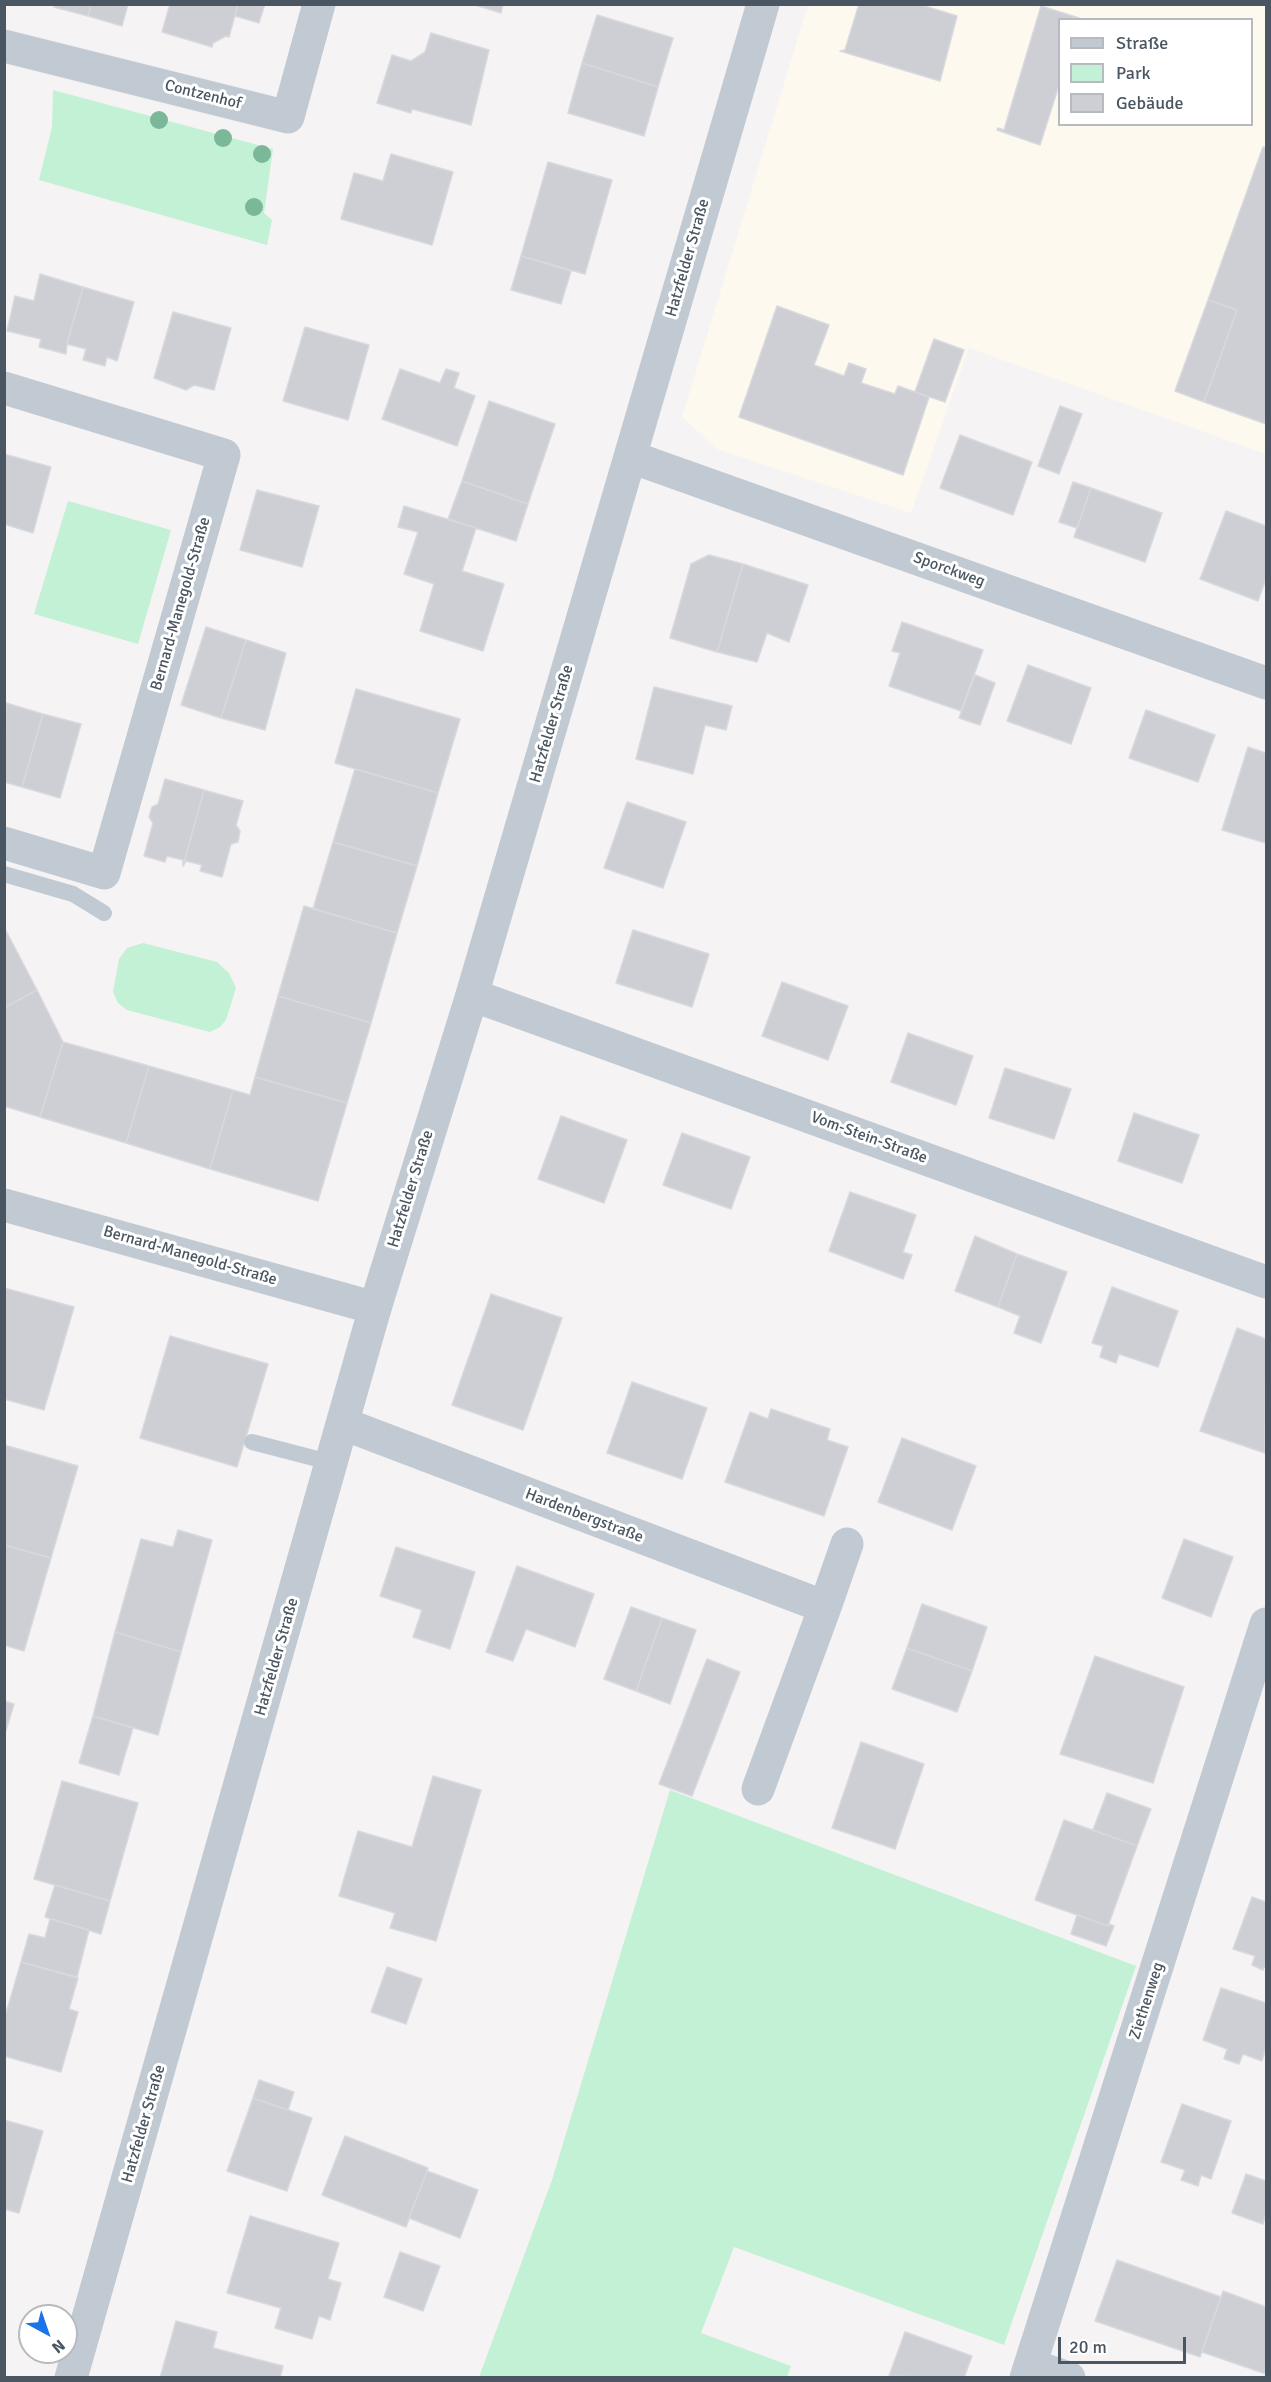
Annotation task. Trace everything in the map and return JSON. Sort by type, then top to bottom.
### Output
[{"type":"street","name":"Contzenhof","points":[[4,46],[288,117],[319,4]]},
{"type":"street","name":"Hatzfelder Straße","points":[[71,2378],[333,1463],[375,1308],[472,994],[762,4]]},
{"type":"street","name":"Bernard-Manegold-Straße","points":[[4,388],[224,455],[104,873],[4,843]]},
{"type":"street","name":"Sporckweg","points":[[631,457],[1266,683]]},
{"type":"street","name":"Vom-Stein-Straße","points":[[472,994],[1266,1282]]},
{"type":"street","name":"Bernard-Manegold-Straße","points":[[4,1205],[375,1308]]},
{"type":"street","name":"Hardenbergstraße","points":[[344,1424],[825,1607]]},
{"type":"street","points":[[758,1789],[847,1544]]},
{"type":"street","name":"Ziethenweg","points":[[1029,2371],[1266,1624]]},
{"type":"street","points":[[1029,2371],[1069,2378]]},
{"type":"lane","points":[[4,874],[73,894],[104,913]]},
{"type":"lane","points":[[252,1442],[333,1463]]},
{"type":"shaded area","points":[[808,5],[1266,5],[1266,454],[969,348],[911,513],[717,449],[682,417]]},
{"type":"green space","points":[[53,90],[273,149],[264,213],[272,220],[267,245],[39,180],[52,127]]},
{"type":"green space","points":[[68,501],[171,530],[138,644],[34,614]]},
{"type":"green space","points":[[143,943],[217,962],[229,973],[236,988],[226,1020],[220,1027],[210,1032],[127,1010],[118,1003],[113,992],[119,959],[127,948]]},
{"type":"green space","points":[[670,1790],[1136,1966],[1004,2345],[734,2247],[701,2333],[791,2366],[787,2377],[479,2377],[552,2180]]},
{"type":"building","points":[[55,4],[91,4],[88,16],[54,7]]},
{"type":"building","points":[[91,4],[128,4],[122,26],[88,16]]},
{"type":"building","points":[[170,4],[238,4],[229,37],[226,36],[213,43],[212,47],[162,32]]},
{"type":"building","points":[[238,4],[265,4],[259,23],[235,16]]},
{"type":"building","points":[[472,4],[503,4],[501,13]]},
{"type":"building","points":[[859,4],[918,4],[957,16],[940,81],[840,51],[845,50]]},
{"type":"building","points":[[1041,6],[1079,18],[1058,18],[1058,88],[1040,145],[997,130],[998,128],[1004,130]]},
{"type":"building","points":[[597,15],[673,38],[658,87],[582,63]]},
{"type":"building","points":[[431,33],[489,50],[471,125],[412,109],[411,113],[377,103],[392,55],[411,61],[425,52]]},
{"type":"building","points":[[582,63],[658,87],[644,136],[568,113]]},
{"type":"building","points":[[1263,147],[1266,148],[1266,424],[1204,402],[1237,310],[1208,300]]},
{"type":"building","points":[[391,154],[453,172],[432,245],[341,219],[354,173],[383,181]]},
{"type":"building","points":[[548,162],[612,180],[585,274],[521,256]]},
{"type":"building","points":[[521,256],[571,271],[561,304],[511,290]]},
{"type":"building","points":[[40,274],[83,287],[66,354],[39,347],[41,339],[7,331],[15,296],[34,301]]},
{"type":"building","points":[[83,287],[134,302],[117,361],[107,357],[105,366],[83,360],[86,349],[67,344]]},
{"type":"building","points":[[1208,300],[1237,310],[1204,402],[1175,391]]},
{"type":"building","points":[[777,306],[829,325],[814,365],[844,376],[849,363],[866,369],[861,383],[895,394],[898,386],[929,397],[903,475],[739,417]]},
{"type":"building","points":[[173,312],[231,328],[214,390],[194,385],[186,390],[154,378]]},
{"type":"building","points":[[305,327],[369,345],[348,420],[283,401]]},
{"type":"building","points":[[934,339],[964,350],[945,402],[915,392]]},
{"type":"building","points":[[400,369],[440,383],[446,369],[459,373],[454,388],[475,396],[457,446],[382,419]]},
{"type":"building","points":[[489,401],[555,424],[528,504],[462,481]]},
{"type":"building","points":[[1060,406],[1082,414],[1059,474],[1038,466]]},
{"type":"building","points":[[960,435],[1032,462],[1013,515],[940,488]]},
{"type":"building","points":[[4,454],[51,467],[33,533],[4,524]]},
{"type":"building","points":[[462,481],[528,504],[516,541],[448,519]]},
{"type":"building","points":[[1073,482],[1091,488],[1077,528],[1059,522]]},
{"type":"building","points":[[1091,488],[1162,513],[1145,562],[1074,537]]},
{"type":"building","points":[[257,490],[319,506],[302,567],[240,550]]},
{"type":"building","points":[[404,506],[476,528],[462,571],[504,584],[483,651],[420,631],[434,584],[404,574],[418,532],[398,527]]},
{"type":"building","points":[[1226,511],[1266,526],[1266,579],[1258,601],[1200,579]]},
{"type":"building","points":[[709,555],[743,564],[717,652],[670,638],[691,564]]},
{"type":"building","points":[[743,564],[808,585],[789,642],[767,633],[757,662],[717,652]]},
{"type":"building","points":[[902,622],[983,650],[961,711],[889,686],[900,653],[892,651]]},
{"type":"building","points":[[206,627],[246,640],[221,718],[181,705]]},
{"type":"building","points":[[246,640],[286,653],[265,730],[221,718]]},
{"type":"building","points":[[1028,665],[1091,688],[1071,744],[1007,721]]},
{"type":"building","points":[[975,675],[995,683],[980,725],[959,718]]},
{"type":"building","points":[[654,687],[732,706],[726,730],[705,725],[693,774],[636,759]]},
{"type":"building","points":[[356,689],[460,719],[438,793],[335,763]]},
{"type":"building","points":[[6,703],[43,714],[22,787],[4,782]]},
{"type":"building","points":[[1146,710],[1215,735],[1198,782],[1129,758]]},
{"type":"building","points":[[43,714],[81,724],[60,798],[22,787]]},
{"type":"building","points":[[1248,747],[1266,753],[1266,843],[1222,830]]},
{"type":"building","points":[[355,769],[438,793],[417,866],[333,842]]},
{"type":"building","points":[[165,779],[204,790],[183,866],[183,860],[167,856],[165,862],[144,856],[153,823],[149,817],[152,807],[158,804]]},
{"type":"building","points":[[204,790],[243,801],[236,825],[240,831],[238,842],[231,844],[222,877],[200,871],[202,865],[186,861],[183,866]]},
{"type":"building","points":[[627,802],[686,822],[663,888],[604,868]]},
{"type":"building","points":[[333,842],[417,866],[397,933],[313,909]]},
{"type":"building","points":[[304,906],[397,933],[371,1023],[278,996]]},
{"type":"building","points":[[4,927],[37,990],[4,1008]]},
{"type":"building","points":[[633,930],[709,954],[692,1007],[616,983]]},
{"type":"building","points":[[782,982],[848,1006],[828,1060],[762,1036]]},
{"type":"building","points":[[37,990],[63,1042],[40,1117],[4,1106],[4,1008]]},
{"type":"building","points":[[278,996],[371,1023],[347,1103],[255,1077]]},
{"type":"building","points":[[908,1033],[973,1056],[956,1105],[891,1082]]},
{"type":"building","points":[[63,1042],[149,1066],[126,1143],[40,1117]]},
{"type":"building","points":[[149,1066],[233,1090],[210,1169],[126,1143]]},
{"type":"building","points":[[1005,1068],[1071,1089],[1054,1139],[989,1118]]},
{"type":"building","points":[[255,1077],[347,1103],[318,1201],[210,1169],[233,1090],[250,1095]]},
{"type":"building","points":[[1134,1113],[1199,1135],[1182,1183],[1118,1161]]},
{"type":"building","points":[[561,1116],[627,1140],[604,1203],[538,1179]]},
{"type":"building","points":[[682,1133],[750,1157],[731,1209],[663,1185]]},
{"type":"building","points":[[850,1192],[916,1215],[903,1252],[912,1255],[903,1279],[829,1251]]},
{"type":"building","points":[[975,1236],[1017,1254],[998,1307],[955,1291]]},
{"type":"building","points":[[1017,1254],[1067,1272],[1041,1343],[1014,1333],[1020,1316],[998,1307]]},
{"type":"building","points":[[1112,1287],[1178,1311],[1158,1367],[1119,1354],[1116,1363],[1100,1357],[1103,1346],[1092,1343]]},
{"type":"building","points":[[4,1288],[74,1307],[44,1410],[4,1399]]},
{"type":"building","points":[[491,1294],[562,1318],[523,1430],[452,1405]]},
{"type":"building","points":[[1237,1328],[1266,1339],[1265,1453],[1200,1431]]},
{"type":"building","points":[[170,1336],[268,1364],[237,1467],[140,1438]]},
{"type":"building","points":[[632,1382],[707,1408],[682,1479],[607,1453]]},
{"type":"building","points":[[771,1409],[830,1429],[827,1440],[848,1447],[824,1516],[725,1482],[750,1412],[768,1419]]},
{"type":"building","points":[[902,1438],[976,1466],[952,1530],[878,1502]]},
{"type":"building","points":[[4,1445],[78,1466],[51,1558],[4,1545]]},
{"type":"building","points":[[178,1530],[212,1540],[181,1652],[115,1632],[141,1539],[173,1547]]},
{"type":"building","points":[[1184,1539],[1233,1557],[1211,1617],[1162,1598]]},
{"type":"building","points":[[4,1545],[51,1558],[24,1651],[4,1645]]},
{"type":"building","points":[[396,1547],[475,1572],[450,1649],[413,1637],[422,1610],[380,1596]]},
{"type":"building","points":[[517,1566],[594,1594],[575,1647],[526,1629],[513,1661],[486,1652]]},
{"type":"building","points":[[922,1604],[987,1627],[972,1671],[907,1648]]},
{"type":"building","points":[[631,1607],[662,1618],[636,1691],[604,1679]]},
{"type":"building","points":[[662,1618],[696,1630],[670,1704],[636,1691]]},
{"type":"building","points":[[115,1632],[181,1652],[158,1735],[93,1716]]},
{"type":"building","points":[[907,1648],[972,1671],[957,1712],[892,1689]]},
{"type":"building","points":[[1095,1656],[1184,1687],[1153,1783],[1060,1754]]},
{"type":"building","points":[[707,1659],[740,1672],[692,1796],[659,1784]]},
{"type":"building","points":[[4,1701],[14,1704],[4,1737]]},
{"type":"building","points":[[93,1716],[133,1728],[119,1775],[79,1763]]},
{"type":"building","points":[[861,1742],[924,1764],[895,1849],[832,1828]]},
{"type":"building","points":[[433,1776],[481,1790],[436,1941],[390,1928],[395,1913],[339,1896],[358,1831],[412,1847]]},
{"type":"building","points":[[62,1781],[138,1803],[110,1901],[34,1879]]},
{"type":"building","points":[[1107,1793],[1151,1809],[1137,1846],[1093,1830]]},
{"type":"building","points":[[1064,1820],[1137,1846],[1108,1926],[1035,1900]]},
{"type":"building","points":[[55,1885],[110,1901],[101,1934],[45,1917]]},
{"type":"building","points":[[1252,1897],[1266,1902],[1266,1968],[1264,1967],[1263,1970],[1252,1965],[1255,1956],[1233,1949]]},
{"type":"building","points":[[1077,1915],[1114,1926],[1106,1946],[1071,1934]]},
{"type":"building","points":[[50,1919],[89,1930],[77,1977],[21,1962],[29,1934],[45,1938]]},
{"type":"building","points":[[21,1962],[78,1978],[69,2009],[78,2012],[61,2072],[4,2056],[4,2020]]},
{"type":"building","points":[[387,1967],[422,1979],[406,2024],[371,2012]]},
{"type":"building","points":[[1221,1988],[1266,2003],[1266,2047],[1262,2061],[1243,2054],[1239,2064],[1224,2059],[1227,2049],[1203,2040]]},
{"type":"building","points":[[259,2080],[294,2092],[288,2110],[253,2098]]},
{"type":"building","points":[[253,2098],[312,2118],[287,2191],[227,2171]]},
{"type":"building","points":[[1182,2104],[1231,2121],[1211,2179],[1201,2175],[1198,2186],[1181,2180],[1185,2170],[1161,2162]]},
{"type":"building","points":[[4,2120],[43,2131],[19,2213],[4,2209]]},
{"type":"building","points":[[345,2136],[428,2168],[406,2227],[322,2195]]},
{"type":"building","points":[[427,2171],[478,2190],[460,2238],[409,2218]]},
{"type":"building","points":[[1246,2174],[1266,2181],[1266,2213],[1263,2224],[1232,2213]]},
{"type":"building","points":[[250,2216],[339,2243],[328,2279],[341,2283],[330,2320],[319,2316],[312,2339],[275,2328],[281,2308],[227,2293]]},
{"type":"building","points":[[400,2252],[440,2266],[423,2311],[384,2297]]},
{"type":"building","points":[[1117,2260],[1221,2297],[1200,2357],[1095,2321]]},
{"type":"building","points":[[1223,2291],[1266,2307],[1266,2374],[1202,2352]]},
{"type":"building","points":[[176,2321],[217,2332],[213,2348],[283,2366],[280,2378],[160,2378]]},
{"type":"building","points":[[905,2332],[972,2356],[964,2378],[889,2376]]}]
